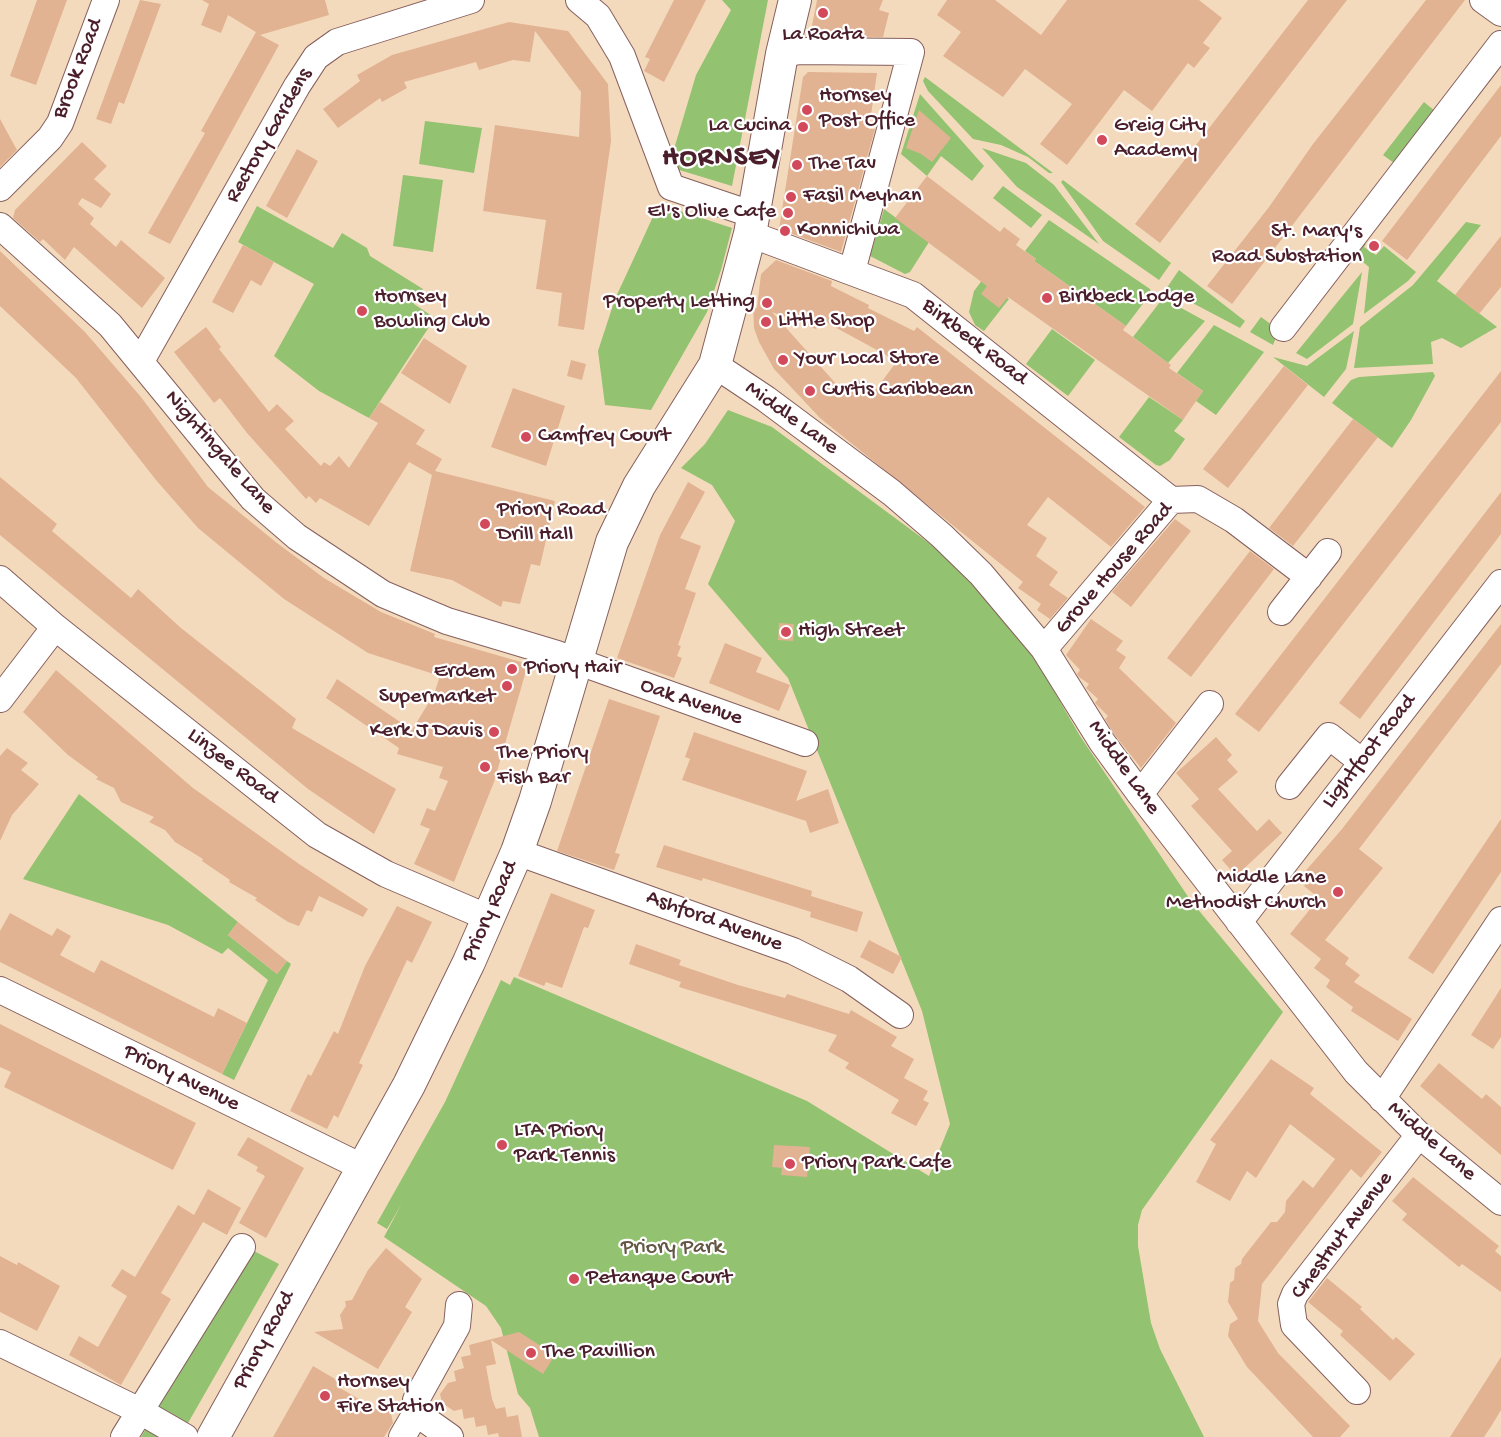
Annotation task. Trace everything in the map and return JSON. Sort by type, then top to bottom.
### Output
[{"type":"main road","points":[[716,365],[752,224],[795,0]]},
{"type":"main road","name":"Priory Road","points":[[213,1437],[426,1051],[489,918],[517,852],[546,768],[616,533],[639,486],[716,365]]},
{"type":"street","name":"Brook Road","points":[[0,188],[50,138],[60,123],[106,0]]},
{"type":"street","name":"Rectory Gardens","points":[[141,361],[297,86],[316,57],[338,42],[471,0]]},
{"type":"street","points":[[579,0],[598,16],[622,56],[671,187],[752,224]]},
{"type":"street","points":[[1484,0],[1501,14]]},
{"type":"street","points":[[1282,328],[1501,44]]},
{"type":"street","points":[[783,54],[800,51],[911,52],[852,271]]},
{"type":"street","name":"Birkbeck Road","points":[[752,224],[852,271],[913,294],[1171,500]]},
{"type":"street","name":"Nightingale Lane","points":[[0,226],[110,325],[141,361],[184,418],[253,499],[297,537],[382,594],[447,621],[577,662]]},
{"type":"street","name":"Middle Lane","points":[[716,365],[837,451],[942,536],[981,574],[1044,650],[1102,742],[1140,794],[1352,1066],[1382,1100],[1419,1135],[1501,1202]]},
{"type":"street","name":"Grove House Road","points":[[1044,650],[1171,500],[1198,499],[1234,520],[1309,577]]},
{"type":"street","points":[[1281,612],[1328,552]]},
{"type":"street","name":"Linzee Road","points":[[0,579],[55,627],[317,835],[386,874],[489,918]]},
{"type":"street","name":"Lightfoot Road","points":[[1239,922],[1501,583]]},
{"type":"street","points":[[0,699],[55,627]]},
{"type":"street","name":"Oak Avenue","points":[[577,662],[806,743]]},
{"type":"street","points":[[1140,794],[1210,704]]},
{"type":"street","points":[[1290,786],[1329,736],[1362,762]]},
{"type":"street","name":"Ashford Avenue","points":[[517,852],[793,951],[849,979],[900,1015]]},
{"type":"street","points":[[1382,1100],[1501,920]]},
{"type":"street","name":"Priory Avenue","points":[[0,990],[362,1167]]},
{"type":"street","name":"Chestnut Avenue","points":[[1357,1391],[1294,1325],[1291,1304],[1295,1294],[1419,1135]]},
{"type":"street","points":[[124,1437],[242,1247]]},
{"type":"street","points":[[402,1437],[416,1413],[416,1400],[457,1326],[459,1305]]},
{"type":"street","points":[[0,1343],[140,1411],[185,1437]]},
{"type":"street","points":[[416,1413],[450,1437]]},
{"type":"green space","points":[[722,0],[768,0],[732,186],[676,169],[674,149],[696,75],[731,10]]},
{"type":"green space","points":[[925,77],[1053,173],[1049,173],[1028,157],[1001,145],[973,139],[928,91],[923,81]]},
{"type":"green space","points":[[920,94],[984,166],[972,181],[941,156],[927,176],[901,154]]},
{"type":"green space","points":[[1424,102],[1435,111],[1394,163],[1383,155]]},
{"type":"green space","points":[[425,121],[482,128],[474,173],[419,164]]},
{"type":"green space","points":[[982,148],[1026,163],[1054,185],[1099,244],[1017,187]]},
{"type":"green space","points":[[403,175],[443,180],[433,252],[393,246]]},
{"type":"green space","points":[[1063,180],[1171,263],[1159,280],[1103,241],[1061,182]]},
{"type":"green space","points":[[1003,186],[1042,215],[1031,228],[993,198]]},
{"type":"green space","name":"Hornsey Bowling Club","points":[[257,206],[333,248],[342,233],[367,248],[370,256],[423,289],[414,304],[435,318],[369,418],[319,391],[274,356],[314,284],[238,242]]},
{"type":"green space","points":[[665,206],[732,228],[721,270],[707,312],[651,410],[605,405],[598,351],[615,299],[656,210]]},
{"type":"green space","points":[[884,209],[929,242],[910,272],[905,274],[870,256]]},
{"type":"green space","points":[[1049,220],[1150,289],[1151,293],[1126,326],[1034,261],[1036,259],[1025,251]]},
{"type":"green space","points":[[1466,222],[1481,225],[1437,281],[1497,327],[1461,348],[1442,338],[1431,342],[1433,364],[1354,368],[1360,327],[1413,285]]},
{"type":"green space","points":[[1363,242],[1366,244],[1364,247],[1376,255],[1384,246],[1416,272],[1408,281],[1364,314],[1369,267],[1353,254]]},
{"type":"green space","points":[[1179,270],[1245,321],[1240,328],[1166,289]]},
{"type":"green space","points":[[1362,272],[1353,324],[1307,359],[1296,353]]},
{"type":"green space","points":[[983,279],[1009,299],[984,331],[975,325],[969,312],[974,291]]},
{"type":"green space","points":[[1163,298],[1205,321],[1168,363],[1133,337]]},
{"type":"green space","points":[[1261,317],[1279,330],[1273,345],[1250,332]]},
{"type":"green space","points":[[1214,325],[1264,352],[1216,415],[1196,401],[1203,391],[1177,373]]},
{"type":"green space","points":[[1052,329],[1095,360],[1068,396],[1026,364]]},
{"type":"green space","points":[[1354,331],[1346,369],[1324,397],[1273,357],[1307,366]]},
{"type":"green space","points":[[1433,372],[1435,376],[1411,420],[1392,448],[1332,403],[1351,380],[1359,377]]},
{"type":"green space","points":[[1149,397],[1183,420],[1174,431],[1185,439],[1170,460],[1160,466],[1119,437]]},
{"type":"green space","name":"Priory Park","points":[[728,410],[772,427],[937,549],[974,585],[1032,653],[1080,736],[1191,901],[1283,1012],[1142,1210],[1138,1225],[1138,1246],[1151,1323],[1160,1349],[1204,1437],[539,1437],[530,1408],[518,1394],[501,1328],[486,1306],[384,1237],[402,1203],[387,1229],[377,1223],[445,1102],[501,980],[510,985],[514,977],[807,1101],[929,1176],[950,1124],[922,1011],[788,678],[708,584],[735,521],[712,485],[681,468],[705,444]]},
{"type":"green space","points":[[79,794],[238,922],[228,935],[277,974],[287,961],[291,964],[234,1080],[222,1074],[268,980],[228,948],[222,954],[168,925],[23,879]]},
{"type":"green space","points":[[252,1250],[279,1264],[180,1437],[141,1437]]},
{"type":"building","points":[[37,0],[67,0],[36,85],[10,76]]},
{"type":"building","points":[[140,0],[161,4],[124,104],[119,102],[111,124],[96,119]]},
{"type":"building","points":[[202,0],[325,0],[329,15],[260,35],[279,45],[170,244],[148,233],[205,133],[201,131],[256,32],[228,15],[221,33],[201,25],[209,4]]},
{"type":"building","points":[[674,0],[706,0],[664,82],[644,71],[650,59],[645,57]]},
{"type":"building","points":[[817,0],[883,0],[879,10],[889,13],[883,37],[810,36]]},
{"type":"building","points":[[947,0],[995,0],[1041,35],[1067,0],[1199,0],[1222,18],[1203,43],[1210,48],[1194,68],[1188,63],[1152,111],[1124,90],[1067,165],[1040,144],[1072,104],[1025,69],[1003,97],[943,56],[961,32],[937,15]]},
{"type":"building","points":[[1308,0],[1347,0],[1160,243],[1135,224]]},
{"type":"building","points":[[1426,0],[1465,0],[1232,304],[1207,286],[1269,207],[1313,144]]},
{"type":"building","points":[[509,22],[568,31],[608,84],[611,141],[584,330],[558,326],[562,293],[536,289],[546,220],[483,211],[495,125],[579,137],[581,92],[535,31],[530,62],[513,60],[479,70],[476,62],[404,82],[407,88],[382,102],[380,98],[338,128],[323,109],[360,81],[357,75],[392,55]]},
{"type":"building","points":[[808,72],[877,73],[869,129],[875,129],[841,252],[779,229],[803,77]]},
{"type":"building","points":[[1501,85],[1501,136],[1407,260],[1382,241]]},
{"type":"building","points":[[919,110],[951,138],[932,162],[921,154],[906,148]]},
{"type":"building","points":[[0,119],[17,150],[0,167]]},
{"type":"building","points":[[82,142],[107,166],[94,179],[111,194],[101,208],[82,198],[78,204],[94,218],[90,224],[116,247],[121,240],[165,278],[142,308],[74,247],[65,260],[43,239],[40,242],[13,218],[15,210]]},
{"type":"building","points":[[297,149],[318,161],[287,218],[266,206]]},
{"type":"building","name":"Birkbeck Lodge","points":[[927,176],[1000,232],[1004,227],[1020,239],[1016,245],[1036,259],[1034,261],[1126,326],[1123,330],[1171,365],[1169,368],[1203,391],[1183,420],[1008,297],[999,308],[981,294],[987,286],[895,218]]},
{"type":"building","points":[[1501,236],[1501,287],[1479,314],[1455,295]]},
{"type":"building","points":[[243,245],[274,262],[261,286],[251,280],[233,313],[212,302]]},
{"type":"building","points":[[0,251],[85,332],[141,397],[208,487],[277,543],[324,578],[381,612],[435,634],[434,637],[528,664],[494,782],[454,882],[414,864],[430,829],[420,825],[427,808],[435,811],[448,781],[439,778],[443,767],[397,754],[399,748],[326,698],[337,679],[412,730],[434,694],[440,676],[368,653],[284,599],[198,528],[156,480],[76,378],[0,306]]},
{"type":"building","points":[[776,260],[832,281],[831,286],[869,305],[868,308],[914,331],[917,327],[1145,507],[1111,547],[1048,497],[1027,525],[1047,538],[1036,556],[1058,572],[1049,585],[1068,598],[1050,619],[1037,610],[1041,604],[1018,588],[1023,582],[820,418],[774,369],[754,328],[753,306],[757,308],[761,274]],"holes":[[[772,312],[816,329],[820,319],[897,361],[874,392],[858,380],[846,395]]]},
{"type":"building","points":[[206,327],[221,347],[219,349],[269,412],[277,404],[294,421],[285,429],[321,466],[324,462],[330,466],[339,456],[349,468],[378,423],[369,418],[380,402],[425,430],[416,444],[442,459],[435,471],[555,501],[540,566],[531,564],[520,604],[503,601],[501,607],[452,580],[410,571],[432,475],[409,462],[369,526],[320,498],[316,503],[309,496],[306,499],[247,433],[220,398],[214,403],[174,352]]},
{"type":"building","points":[[424,338],[467,366],[450,404],[401,373]]},
{"type":"building","points":[[571,360],[586,364],[582,380],[567,376]]},
{"type":"building","points":[[1284,366],[1308,385],[1228,488],[1203,469]]},
{"type":"building","points":[[1501,371],[1501,422],[1259,732],[1235,714]]},
{"type":"building","name":"Camfrey Court","points":[[513,388],[565,406],[546,466],[491,447]]},
{"type":"building","points":[[1353,419],[1378,437],[1293,546],[1269,528]]},
{"type":"building","points":[[0,477],[57,524],[52,531],[131,598],[138,589],[181,628],[296,719],[292,728],[396,789],[374,834],[308,789],[0,535]]},
{"type":"building","points":[[688,482],[705,492],[680,538],[701,546],[685,589],[696,593],[678,645],[681,646],[677,656],[682,658],[674,678],[617,658],[660,535]]},
{"type":"building","points":[[1501,492],[1501,534],[1360,719],[1339,703]]},
{"type":"building","points":[[1175,519],[1191,531],[1131,607],[1112,592]]},
{"type":"building","points":[[1250,551],[1274,569],[1191,677],[1167,658]]},
{"type":"building","points":[[1091,619],[1123,641],[1116,650],[1126,657],[1119,668],[1176,723],[1141,768],[1114,734],[1105,719],[1108,716],[1095,703],[1098,699],[1086,688],[1089,684],[1079,677],[1077,674],[1080,670],[1066,655]]},
{"type":"building","name":"High Street","points":[[779,623],[794,624],[793,641],[778,640]]},
{"type":"building","points":[[1501,624],[1501,664],[1359,849],[1383,868],[1325,940],[1349,958],[1345,964],[1360,975],[1354,982],[1412,1019],[1398,1041],[1351,1011],[1353,1007],[1326,987],[1330,980],[1314,968],[1321,959],[1290,934],[1319,898],[1304,886],[1309,880],[1302,875],[1342,829]]},
{"type":"building","points":[[725,643],[762,658],[756,672],[790,685],[779,711],[709,683]]},
{"type":"building","points":[[56,670],[193,788],[299,864],[368,909],[363,917],[319,896],[312,912],[307,910],[299,926],[288,922],[255,900],[257,898],[229,882],[230,880],[202,861],[203,859],[175,842],[165,830],[149,822],[154,817],[121,802],[114,788],[96,779],[98,777],[68,755],[23,712]]},
{"type":"building","points":[[609,699],[660,716],[615,853],[620,854],[614,870],[557,851]]},
{"type":"building","points":[[694,732],[807,771],[796,801],[828,789],[839,823],[810,833],[806,821],[682,780],[690,759],[685,757]]},
{"type":"building","points":[[1216,737],[1232,755],[1227,760],[1238,772],[1218,789],[1257,831],[1269,819],[1282,833],[1236,876],[1222,860],[1232,851],[1191,806],[1199,799],[1176,773]]},
{"type":"building","points":[[7,748],[28,763],[21,770],[39,784],[12,815],[0,841],[0,756]]},
{"type":"building","points":[[1501,819],[1501,872],[1433,974],[1408,958]]},
{"type":"building","points":[[664,845],[812,891],[811,896],[863,912],[857,932],[810,917],[811,912],[703,878],[702,881],[656,867]]},
{"type":"building","points":[[551,893],[595,910],[588,928],[584,927],[562,988],[546,982],[544,986],[518,976]]},
{"type":"building","points":[[397,906],[432,922],[412,963],[407,960],[359,1063],[363,1065],[338,1118],[334,1115],[327,1129],[290,1111],[308,1074],[311,1076],[334,1031],[338,1034],[365,966]]},
{"type":"building","points":[[10,913],[52,936],[57,928],[71,936],[60,955],[94,973],[101,960],[214,1017],[218,1008],[247,1023],[222,1074],[0,962],[0,931]]},
{"type":"building","points":[[238,922],[287,961],[277,974],[228,935]]},
{"type":"building","points":[[869,940],[902,957],[893,974],[860,957]]},
{"type":"building","points":[[636,944],[681,960],[679,965],[738,985],[785,998],[787,994],[849,1014],[851,1010],[897,1037],[891,1046],[914,1059],[904,1078],[928,1091],[923,1100],[929,1103],[916,1126],[891,1113],[899,1100],[845,1068],[849,1063],[828,1051],[837,1035],[679,987],[681,982],[629,964]]},
{"type":"building","points":[[1501,988],[1501,1037],[1493,1049],[1471,1035]]},
{"type":"building","points":[[0,1024],[196,1123],[173,1170],[4,1087],[11,1072],[0,1067]]},
{"type":"building","points":[[1271,1059],[1314,1088],[1310,1094],[1382,1152],[1361,1178],[1351,1169],[1262,1284],[1258,1321],[1278,1353],[1350,1426],[1340,1437],[1313,1437],[1247,1367],[1228,1336],[1230,1324],[1238,1319],[1228,1302],[1230,1283],[1234,1280],[1235,1268],[1241,1264],[1242,1259],[1271,1222],[1277,1222],[1285,1212],[1286,1201],[1303,1180],[1313,1188],[1335,1159],[1290,1124],[1256,1178],[1247,1171],[1230,1201],[1196,1182],[1216,1144],[1210,1140]]},
{"type":"building","points":[[1439,1063],[1482,1099],[1486,1094],[1501,1107],[1501,1155],[1420,1086]]},
{"type":"building","points":[[248,1137],[304,1168],[266,1238],[239,1223],[265,1176],[256,1171],[258,1167],[237,1155]]},
{"type":"building","name":"Priory Park Cafe","points":[[774,1145],[810,1147],[807,1177],[781,1175],[782,1168],[772,1167]]},
{"type":"building","points":[[1413,1177],[1499,1246],[1495,1251],[1501,1256],[1501,1292],[1462,1264],[1459,1267],[1402,1220],[1407,1214],[1392,1201]]},
{"type":"building","points":[[208,1189],[241,1208],[227,1235],[203,1222],[161,1293],[171,1299],[121,1385],[69,1355],[79,1336],[98,1347],[127,1296],[111,1286],[122,1269],[135,1277],[178,1205],[194,1215]]},
{"type":"building","points":[[386,1248],[422,1279],[405,1307],[412,1312],[378,1369],[314,1332],[343,1329],[340,1315],[346,1306],[345,1301],[352,1300],[368,1270]]},
{"type":"building","points":[[0,1256],[17,1265],[18,1262],[60,1286],[37,1331],[0,1312]]},
{"type":"building","points":[[1327,1278],[1362,1307],[1360,1309],[1393,1340],[1396,1337],[1415,1354],[1390,1381],[1340,1335],[1343,1331],[1308,1302]]},
{"type":"building","points":[[519,1332],[555,1355],[543,1374],[491,1340],[496,1364],[486,1366],[492,1399],[496,1409],[505,1407],[507,1417],[518,1415],[522,1437],[499,1437],[498,1433],[488,1435],[486,1425],[476,1427],[474,1417],[464,1419],[462,1409],[454,1411],[442,1403],[440,1394],[448,1383],[456,1381],[454,1371],[464,1368],[461,1357],[471,1355],[469,1345]]},
{"type":"building","points":[[1501,1357],[1501,1410],[1492,1425],[1484,1437],[1450,1437]]},
{"type":"building","name":"Hornsey Fire Station","points":[[313,1366],[342,1383],[340,1388],[376,1409],[390,1409],[393,1423],[384,1437],[273,1437]]},
{"type":"place","name":"La Roata","points":[[823,13]]},
{"type":"place","name":"Hornsey Post Office","points":[[807,110]]},
{"type":"place","name":"La Cucina","points":[[803,127]]},
{"type":"place","name":"Greig City Academy","points":[[1102,140]]},
{"type":"place","name":"The Tav","points":[[797,165]]},
{"type":"place","name":"Fasil Meyhan","points":[[791,197]]},
{"type":"place","name":"El's Olive Cafe","points":[[788,213]]},
{"type":"place","name":"Konnichiwa","points":[[785,231]]},
{"type":"place","name":"St. Mary's Road Substation","points":[[1374,246]]},
{"type":"place","name":"Birkbeck Lodge","points":[[1047,298]]},
{"type":"place","name":"Property Letting","points":[[767,303]]},
{"type":"place","name":"Hornsey Bowling Club","points":[[362,311]]},
{"type":"place","name":"Little Shop","points":[[766,322]]},
{"type":"place","name":"Your Local Store","points":[[783,360]]},
{"type":"place","name":"Curtis Caribbean","points":[[810,391]]},
{"type":"place","name":"Camfrey Court","points":[[526,437]]},
{"type":"place","name":"Priory Road Drill Hall","points":[[485,524]]},
{"type":"place","name":"High Street","points":[[786,632]]},
{"type":"place","name":"Priory Hair","points":[[512,669]]},
{"type":"place","name":"Erdem Supermarket","points":[[507,686]]},
{"type":"place","name":"Kerk J Davis","points":[[494,732]]},
{"type":"place","name":"The Priory Fish Bar","points":[[485,767]]},
{"type":"place","name":"Middle Lane Methodist Church","points":[[1338,892]]},
{"type":"place","name":"LTA Priory Park Tennis","points":[[502,1145]]},
{"type":"place","name":"Priory Park Cafe","points":[[790,1164]]},
{"type":"place","name":"Petanque Court","points":[[574,1279]]},
{"type":"place","name":"The Pavillion","points":[[531,1353]]},
{"type":"place","name":"Hornsey Fire Station","points":[[325,1396]]},
{"type":"district","name":"HORNSEY","points":[[722,160]]}]
